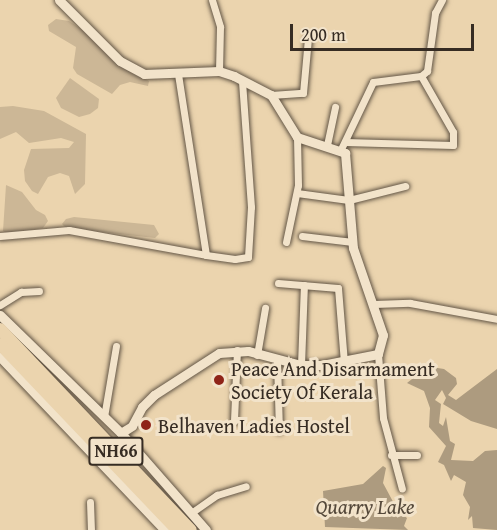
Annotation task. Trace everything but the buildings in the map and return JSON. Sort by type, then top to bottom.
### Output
[{"type":"highway","name":"NH66","points":[[0,329],[191,530]]},
{"type":"highway","name":"NH66","points":[[0,344],[177,530]]},
{"type":"street","points":[[59,0],[120,61],[144,74],[219,71],[271,95],[297,137],[297,193],[286,242]]},
{"type":"street","points":[[212,0],[220,27],[219,71]]},
{"type":"street","points":[[402,489],[391,455],[381,404],[378,354],[384,343],[374,304],[352,242],[348,169],[343,146],[373,82],[421,76],[427,72],[435,13],[442,0]]},
{"type":"street","points":[[271,95],[303,93],[308,38]]},
{"type":"street","points":[[177,74],[207,255]]},
{"type":"street","points":[[297,137],[327,145],[343,146],[453,145],[453,132],[421,76]]},
{"type":"street","points":[[0,236],[69,230],[235,260],[248,257],[251,247],[242,80]]},
{"type":"street","points":[[327,145],[334,107]]},
{"type":"street","points":[[297,193],[349,200],[405,186]]},
{"type":"street","points":[[302,236],[352,242]]},
{"type":"street","points":[[278,283],[338,288],[344,362]]},
{"type":"street","points":[[301,365],[304,285]]},
{"type":"street","points":[[0,305],[21,292],[39,291]]},
{"type":"street","points":[[374,304],[410,303],[497,319]]},
{"type":"street","points":[[257,355],[265,308]]},
{"type":"street","points":[[0,315],[121,433],[206,530]]},
{"type":"street","points":[[104,417],[116,346]]},
{"type":"street","points":[[121,433],[138,420],[142,407],[154,395],[199,363],[237,350],[301,365],[344,362],[378,354]]},
{"type":"street","points":[[234,421],[237,350]]},
{"type":"street","points":[[0,357],[165,530]]},
{"type":"street","points":[[277,360],[279,430]]},
{"type":"street","points":[[391,455],[417,455]]},
{"type":"street","points":[[191,513],[217,495],[246,486]]},
{"type":"street","points":[[90,502],[91,530]]},
{"type":"shaded area","points":[[56,19],[69,21],[87,33],[115,63],[149,81],[148,86],[130,82],[120,85],[112,94],[77,74],[73,68],[76,47],[49,31],[48,25]]},
{"type":"shaded area","points":[[70,78],[99,99],[98,108],[90,114],[79,117],[61,108],[56,98]]},
{"type":"shaded area","points":[[13,106],[44,111],[86,134],[85,184],[75,194],[69,176],[60,173],[48,177],[38,194],[32,191],[25,181],[24,170],[31,149],[69,148],[74,142],[61,138],[29,143],[16,132],[0,139],[0,107]]},
{"type":"shaded area","points":[[6,185],[22,192],[36,210],[45,215],[48,221],[43,228],[8,234],[3,231]]},
{"type":"shaded area","points":[[74,217],[154,225],[159,234],[155,238],[66,228],[62,224],[66,219]]},
{"type":"water","name":"Quarry Lake","points":[[431,367],[444,369],[456,378],[457,384],[448,395],[456,400],[497,369],[497,429],[471,421],[443,404],[446,398],[442,390],[435,400],[441,404],[439,423],[443,426],[446,417],[450,441],[455,444],[451,460],[473,461],[485,451],[497,450],[497,530],[473,528],[472,516],[468,520],[470,507],[463,495],[466,482],[454,475],[451,481],[444,465],[438,462],[446,446],[429,427],[430,408],[424,391],[407,383],[417,375],[430,378]]},
{"type":"water","name":"Quarry Lake","points":[[383,466],[386,468],[383,483],[398,511],[407,518],[404,526],[408,530],[325,527],[323,491],[363,484]]},
{"type":"place","name":"Peace And Disarmament Society Of Kerala","points":[[219,380]]},
{"type":"place","name":"Belhaven Ladies Hostel","points":[[146,425]]}]
